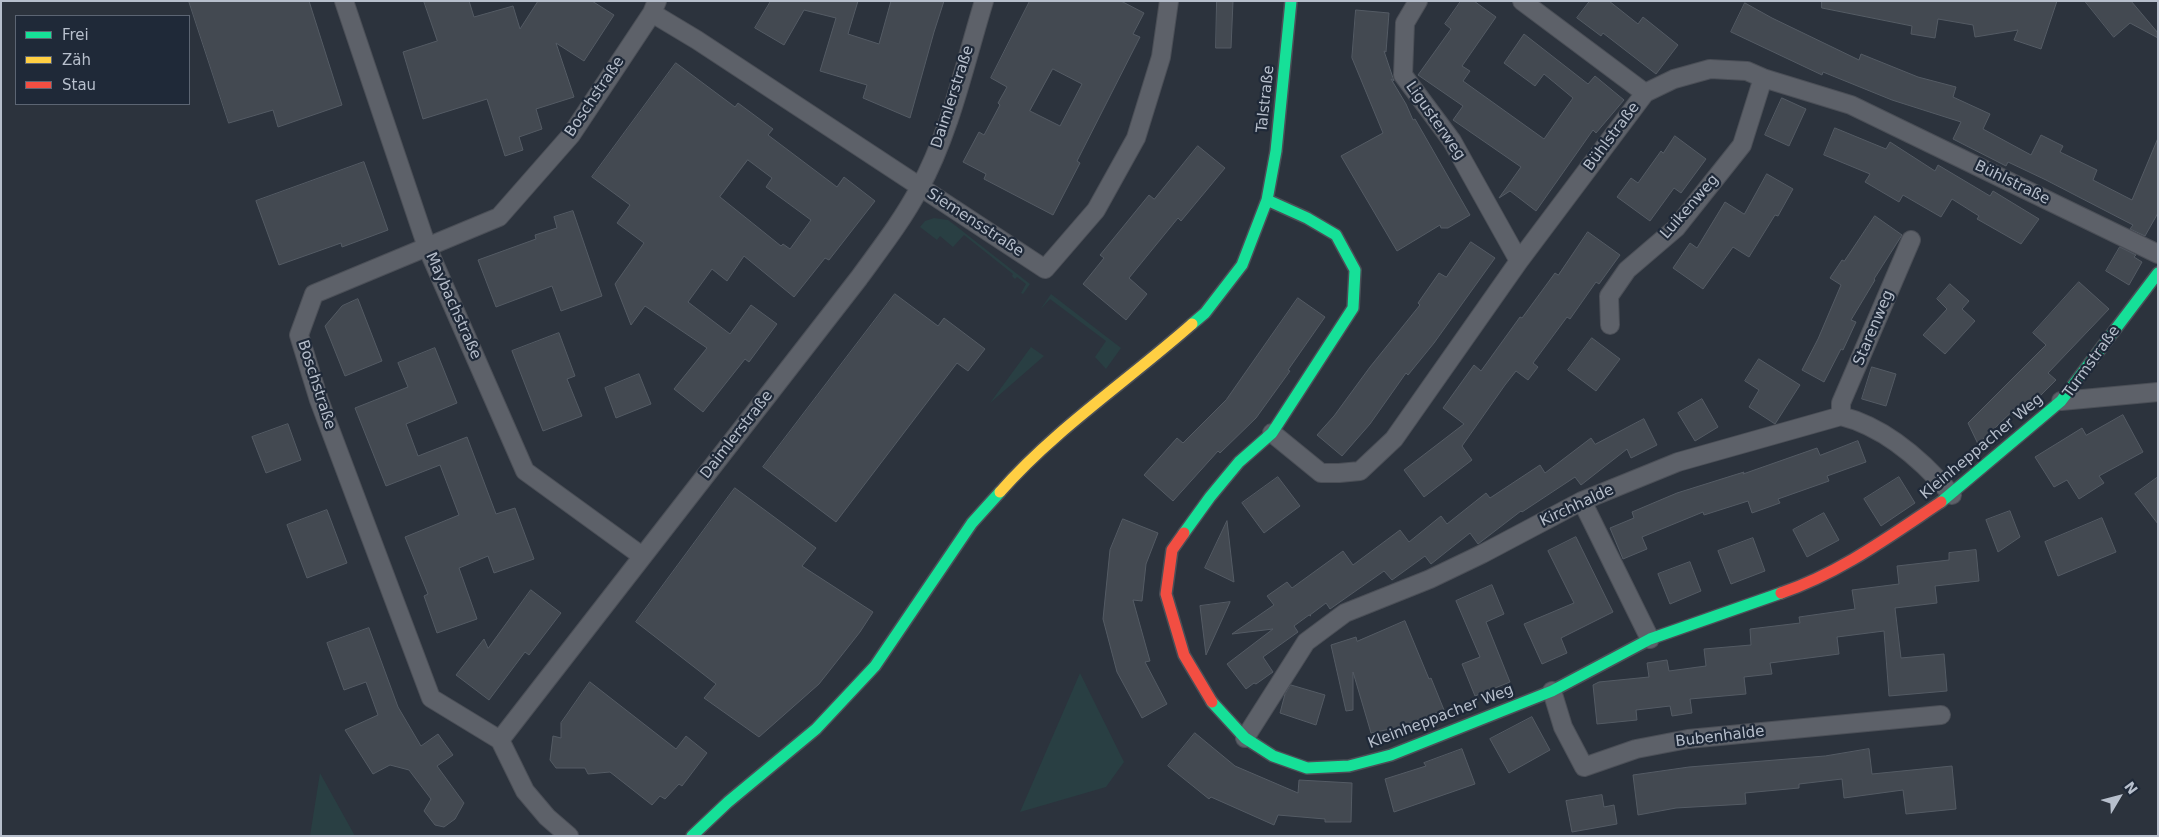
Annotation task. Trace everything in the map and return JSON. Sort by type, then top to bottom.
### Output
[{"type":"street","name":"Maybachstraße","points":[[344,1],[427,247],[526,471],[642,556]]},
{"type":"street","name":"Daimlerstraße","points":[[500,740],[859,278],[901,220],[920,187],[944,132],[984,1]]},
{"type":"street","name":"Siemensstraße","points":[[654,7],[697,40],[1045,269],[1096,210],[1136,138],[1161,57],[1169,1]]},
{"type":"street","name":"Talstraße","points":[[692,836],[728,802],[816,729],[875,666],[972,523],[1011,480],[1048,444],[1205,313],[1242,265],[1267,200],[1276,151],[1291,1]]},
{"type":"street","name":"Ligusterweg","points":[[1418,1],[1405,23],[1403,75],[1452,141],[1519,261]]},
{"type":"street","points":[[1522,1],[1644,93]]},
{"type":"street","name":"Boschstraße","points":[[500,740],[431,698],[319,400],[299,335],[314,294],[499,217],[571,135],[654,7]]},
{"type":"street","name":"Bühlstraße","points":[[1272,433],[1321,473],[1340,474],[1360,470],[1394,439],[1519,261],[1644,93],[1674,79],[1710,69],[1747,71],[1763,78],[1851,105],[2158,254]]},
{"type":"street","name":"Luikenweg","points":[[1610,325],[1609,296],[1627,270],[1676,228],[1742,145],[1763,78]]},
{"type":"street","name":"Kleinheppacher Weg","points":[[1267,200],[1307,218],[1336,235],[1355,270],[1353,308],[1272,433],[1239,462],[1210,496],[1172,550],[1166,594],[1184,655],[1210,700],[1245,738],[1273,756],[1307,768],[1349,766],[1391,755],[1552,690],[1650,639],[1799,587],[1854,560],[1952,495],[2061,401]]},
{"type":"street","name":"Starenweg","points":[[1841,416],[1842,403],[1911,240]]},
{"type":"street","name":"Turmstraße","points":[[2061,401],[2158,273]]},
{"type":"street","name":"Turmstraße","points":[[2061,401],[2158,392]]},
{"type":"street","points":[[1841,416],[1861,421],[1913,454],[1952,495]]},
{"type":"street","name":"Kirchhalde","points":[[1245,738],[1306,642],[1344,613],[1447,570],[1582,501],[1678,462],[1841,416]]},
{"type":"street","points":[[1582,501],[1650,639]]},
{"type":"street","name":"Bubenhalde","points":[[1552,690],[1563,727],[1584,767],[1636,749],[1688,739],[1941,715]]},
{"type":"street","points":[[500,740],[525,791],[547,817],[569,836]]},
{"type":"green space","points":[[934,218],[948,220],[1030,284],[1023,294],[1021,293],[1026,284],[1017,277],[1015,279],[1012,276],[1013,274],[964,235],[953,247],[940,236],[937,240],[920,227],[925,221]]},
{"type":"green space","points":[[1051,294],[1121,348],[1106,369],[1095,357],[1106,341],[1050,299],[1040,310]]},
{"type":"green space","points":[[1031,347],[1044,356],[990,403]]},
{"type":"green space","points":[[1080,673],[1124,762],[1106,787],[1020,812]]},
{"type":"green space","points":[[320,773],[355,836],[310,836]]},
{"type":"building","points":[[189,1],[309,1],[342,105],[278,127],[273,110],[229,123]]},
{"type":"building","points":[[424,1],[469,1],[474,17],[513,6],[520,29],[538,1],[592,1],[614,15],[584,61],[556,43],[574,97],[536,109],[542,129],[519,137],[523,150],[505,156],[487,99],[423,119],[403,52],[437,41]]},
{"type":"building","points":[[771,1],[858,1],[848,34],[879,44],[891,1],[944,1],[910,118],[863,98],[867,85],[820,71],[836,18],[804,10],[784,45],[755,28]]},
{"type":"building","points":[[1030,1],[1121,1],[1144,13],[1133,34],[1140,37],[1077,161],[1080,163],[1053,215],[984,179],[986,174],[963,162],[979,132],[984,135],[1007,87],[991,78]],"holes":[[[1053,69],[1082,84],[1060,126],[1030,111]]]},
{"type":"building","points":[[1217,1],[1233,1],[1231,48],[1216,48]]},
{"type":"building","points":[[1461,1],[1474,1],[1496,17],[1462,66],[1470,71],[1463,81],[1544,139],[1573,98],[1544,74],[1535,86],[1504,63],[1524,34],[1588,84],[1595,76],[1624,100],[1596,133],[1593,130],[1536,211],[1510,191],[1499,198],[1521,167],[1453,120],[1463,106],[1418,75],[1451,29],[1445,24]]},
{"type":"building","points":[[1590,1],[1609,1],[1638,24],[1643,17],[1678,45],[1656,74],[1603,33],[1601,36],[1577,18]]},
{"type":"building","points":[[1822,1],[2057,1],[2041,49],[2014,40],[2018,30],[1975,37],[1973,25],[1938,19],[1935,38],[1911,34],[1912,26],[1822,8]]},
{"type":"building","points":[[2085,1],[2131,1],[2158,33],[2158,38],[2130,23],[2114,37]]},
{"type":"building","points":[[1745,3],[1859,60],[1861,54],[1918,77],[1956,87],[1953,97],[1990,114],[1983,129],[2031,155],[2041,135],[2063,146],[2060,152],[2097,170],[2093,180],[2132,200],[2158,138],[2158,213],[2145,236],[2130,229],[2133,225],[2046,180],[2008,162],[2006,166],[1953,139],[1961,122],[1892,100],[1823,72],[1822,75],[1731,32]]},
{"type":"building","points":[[1356,10],[1389,13],[1386,52],[1384,51],[1394,81],[1391,79],[1413,120],[1415,119],[1470,215],[1448,228],[1441,228],[1440,225],[1397,251],[1341,156],[1383,133],[1352,58]]},
{"type":"building","points":[[676,63],[735,107],[738,103],[773,129],[768,135],[837,187],[844,177],[875,201],[829,260],[825,258],[794,297],[744,256],[727,281],[712,269],[688,302],[730,334],[751,305],[777,324],[749,362],[745,359],[703,412],[674,389],[707,348],[645,306],[631,325],[615,284],[644,243],[617,223],[630,205],[592,177]],"holes":[[[748,160],[772,178],[766,187],[811,220],[790,249],[783,244],[781,246],[720,197]]]},
{"type":"building","points":[[1782,98],[1806,109],[1789,146],[1765,135]]},
{"type":"building","points":[[1835,128],[1886,149],[1890,142],[1935,171],[1938,165],[1990,196],[1993,191],[2039,219],[2021,244],[1977,219],[1979,216],[1952,199],[1941,217],[1903,195],[1899,202],[1865,182],[1870,174],[1824,155]]},
{"type":"building","points":[[1675,136],[1706,159],[1681,193],[1674,188],[1650,221],[1617,197],[1631,178],[1638,183],[1661,151],[1663,153]]},
{"type":"building","points":[[1198,146],[1225,168],[1181,221],[1178,218],[1129,278],[1147,294],[1126,320],[1083,284],[1104,258],[1100,255],[1149,195],[1154,199]]},
{"type":"building","points":[[364,162],[388,230],[342,247],[341,243],[279,265],[256,201]]},
{"type":"building","points":[[1767,174],[1793,189],[1778,216],[1775,215],[1749,257],[1733,247],[1703,289],[1673,268],[1690,243],[1697,248],[1725,202],[1744,214]]},
{"type":"building","points":[[573,211],[602,296],[561,311],[552,286],[496,307],[478,260],[536,239],[535,235],[557,228],[554,217]]},
{"type":"building","points":[[1875,216],[1902,235],[1851,320],[1856,322],[1843,350],[1841,349],[1824,382],[1802,370],[1818,339],[1841,285],[1830,278]]},
{"type":"building","points":[[1588,232],[1620,255],[1599,284],[1596,282],[1570,319],[1567,317],[1533,363],[1538,367],[1528,380],[1516,371],[1505,385],[1462,446],[1472,460],[1424,497],[1404,470],[1464,424],[1443,408],[1474,365],[1481,371],[1555,273],[1558,275]]},
{"type":"building","points":[[1471,242],[1495,258],[1434,343],[1408,375],[1406,373],[1370,424],[1342,456],[1317,435],[1334,416],[1370,367],[1420,305],[1418,303],[1439,273],[1446,277]]},
{"type":"building","points":[[2120,247],[2136,255],[2134,257],[2142,262],[2129,285],[2106,271]]},
{"type":"building","points":[[2079,282],[2109,309],[2048,373],[2056,380],[2026,410],[2020,404],[1978,444],[1968,423],[2046,345],[2033,333]]},
{"type":"building","points":[[1950,284],[1969,301],[1962,309],[1975,321],[1945,354],[1923,335],[1947,309],[1937,299]]},
{"type":"building","points":[[895,294],[938,326],[944,318],[985,349],[968,371],[957,363],[836,522],[763,467]]},
{"type":"building","points":[[1298,298],[1325,317],[1288,370],[1290,371],[1256,418],[1220,453],[1218,451],[1173,501],[1144,475],[1177,438],[1183,443],[1226,400]]},
{"type":"building","points":[[358,299],[382,361],[345,376],[325,326],[342,306]]},
{"type":"building","points":[[559,333],[575,376],[567,379],[582,416],[543,431],[512,351]]},
{"type":"building","points":[[1592,338],[1620,359],[1596,391],[1568,370]]},
{"type":"building","points":[[435,348],[457,403],[406,424],[418,456],[467,437],[496,514],[515,508],[534,559],[494,573],[488,556],[459,568],[477,619],[437,633],[424,596],[428,594],[405,537],[459,515],[440,465],[386,486],[355,408],[408,387],[398,363]]},
{"type":"building","points":[[1759,359],[1800,385],[1775,424],[1749,407],[1759,390],[1745,381]]},
{"type":"building","points":[[1872,367],[1896,374],[1886,406],[1862,399]]},
{"type":"building","points":[[639,374],[651,404],[616,418],[605,388]]},
{"type":"building","points":[[1702,399],[1718,427],[1695,441],[1678,413]]},
{"type":"building","points":[[2123,415],[2143,452],[2099,476],[2104,483],[2079,499],[2067,480],[2054,487],[2035,457],[2082,428],[2086,435]]},
{"type":"building","points":[[1644,419],[1657,445],[1631,458],[1627,449],[1581,485],[1575,477],[1521,511],[1478,544],[1470,533],[1431,564],[1425,556],[1392,580],[1384,571],[1330,609],[1326,603],[1311,616],[1309,615],[1294,626],[1298,632],[1263,657],[1273,672],[1256,684],[1254,683],[1246,689],[1227,664],[1273,629],[1232,634],[1274,605],[1267,596],[1287,582],[1292,588],[1343,551],[1353,565],[1400,530],[1409,542],[1441,516],[1447,524],[1486,493],[1490,498],[1540,465],[1545,473],[1591,438],[1595,444]]},
{"type":"building","points":[[288,424],[301,460],[266,473],[252,437]]},
{"type":"building","points":[[1858,441],[1866,462],[1827,476],[1829,481],[1778,499],[1780,503],[1752,513],[1748,501],[1704,515],[1703,512],[1642,537],[1647,549],[1623,559],[1610,528],[1634,518],[1632,512],[1677,493],[1744,472],[1743,474],[1817,448],[1820,455]]},
{"type":"building","points":[[1278,477],[1300,506],[1264,533],[1242,503]]},
{"type":"building","points":[[1899,477],[1915,503],[1881,526],[1864,499]]},
{"type":"building","points":[[2158,477],[2158,524],[2135,494]]},
{"type":"building","points":[[735,488],[816,548],[802,566],[873,612],[860,632],[819,684],[759,737],[704,698],[716,684],[636,622]]},
{"type":"building","points":[[327,510],[347,563],[307,578],[287,525]]},
{"type":"building","points":[[2010,511],[2020,537],[1998,552],[1986,520]]},
{"type":"building","points":[[1824,513],[1839,540],[1807,557],[1793,530]]},
{"type":"building","points":[[2102,518],[2116,552],[2058,576],[2045,542]]},
{"type":"building","points":[[1123,519],[1158,533],[1146,564],[1142,601],[1133,600],[1150,661],[1145,662],[1167,704],[1142,718],[1117,672],[1103,619],[1110,550]]},
{"type":"building","points":[[1227,521],[1234,582],[1205,568]]},
{"type":"building","points":[[1576,537],[1613,612],[1561,638],[1567,653],[1542,664],[1524,624],[1574,603],[1548,551]]},
{"type":"building","points":[[1753,538],[1765,571],[1731,584],[1718,551]]},
{"type":"building","points":[[1976,550],[1979,581],[1935,586],[1937,603],[1895,608],[1901,658],[1944,654],[1947,691],[1889,696],[1884,631],[1837,637],[1839,654],[1770,663],[1772,674],[1744,677],[1746,694],[1690,699],[1692,713],[1672,716],[1670,706],[1636,710],[1637,720],[1597,724],[1593,685],[1599,682],[1649,677],[1647,663],[1667,660],[1669,671],[1706,666],[1704,649],[1751,645],[1750,629],[1800,623],[1799,617],[1855,609],[1852,590],[1899,584],[1897,566],[1949,560],[1949,553]]},
{"type":"building","points":[[1690,562],[1701,591],[1670,604],[1658,574]]},
{"type":"building","points":[[1492,585],[1504,614],[1486,622],[1510,682],[1475,696],[1462,664],[1480,657],[1456,601]]},
{"type":"building","points":[[531,590],[561,613],[529,655],[525,652],[489,700],[456,675],[484,639],[488,648]]},
{"type":"building","points":[[1230,602],[1206,655],[1200,606]]},
{"type":"building","points":[[1405,621],[1444,710],[1400,727],[1371,733],[1353,672],[1353,710],[1346,711],[1331,645],[1356,637],[1357,641]]},
{"type":"building","points":[[369,628],[398,707],[421,746],[438,734],[453,755],[437,766],[464,803],[455,819],[444,827],[435,825],[424,811],[431,799],[409,770],[390,765],[373,774],[345,730],[378,715],[366,682],[344,690],[327,643]]},
{"type":"building","points":[[590,682],[676,749],[686,736],[707,753],[682,786],[679,784],[665,799],[660,796],[652,805],[610,772],[588,774],[585,768],[556,768],[550,760],[553,736],[561,738],[561,723]]},
{"type":"building","points":[[1291,685],[1325,695],[1316,725],[1280,713],[1285,694]]},
{"type":"building","points":[[1532,717],[1550,750],[1509,773],[1490,739]]},
{"type":"building","points":[[1195,733],[1235,766],[1298,793],[1299,780],[1352,783],[1351,822],[1325,822],[1325,819],[1278,815],[1274,825],[1211,797],[1209,799],[1168,766]]},
{"type":"building","points":[[1462,749],[1475,784],[1394,812],[1385,779],[1426,766],[1424,763]]},
{"type":"building","points":[[1869,749],[1872,774],[1952,766],[1956,809],[1906,814],[1903,790],[1844,798],[1842,779],[1799,784],[1799,788],[1745,793],[1746,804],[1676,808],[1638,815],[1633,775],[1689,767],[1825,756]]},
{"type":"building","points":[[1602,795],[1604,807],[1614,805],[1617,824],[1572,832],[1566,801]]},
{"type":"traffic: fast","points":[[1192,324],[1205,313],[1242,265],[1267,200],[1276,151],[1291,1]]},
{"type":"traffic: fast","points":[[1184,533],[1239,462],[1272,433],[1353,308],[1355,270],[1336,235],[1307,218],[1267,200]]},
{"type":"traffic: fast","points":[[1941,502],[2061,401],[2158,273]]},
{"type":"traffic: fast","points":[[692,836],[728,802],[816,729],[875,666],[972,523],[1000,492]]},
{"type":"traffic: fast","points":[[1212,702],[1245,738],[1273,756],[1307,768],[1349,766],[1391,755],[1552,691],[1650,639],[1781,593]]},
{"type":"traffic: slow","points":[[1000,492],[1044,447],[1192,324]]},
{"type":"traffic: jam","points":[[1781,593],[1824,575],[1864,553],[1941,502]]},
{"type":"traffic: jam","points":[[1184,533],[1172,550],[1166,594],[1184,655],[1212,702]]}]
